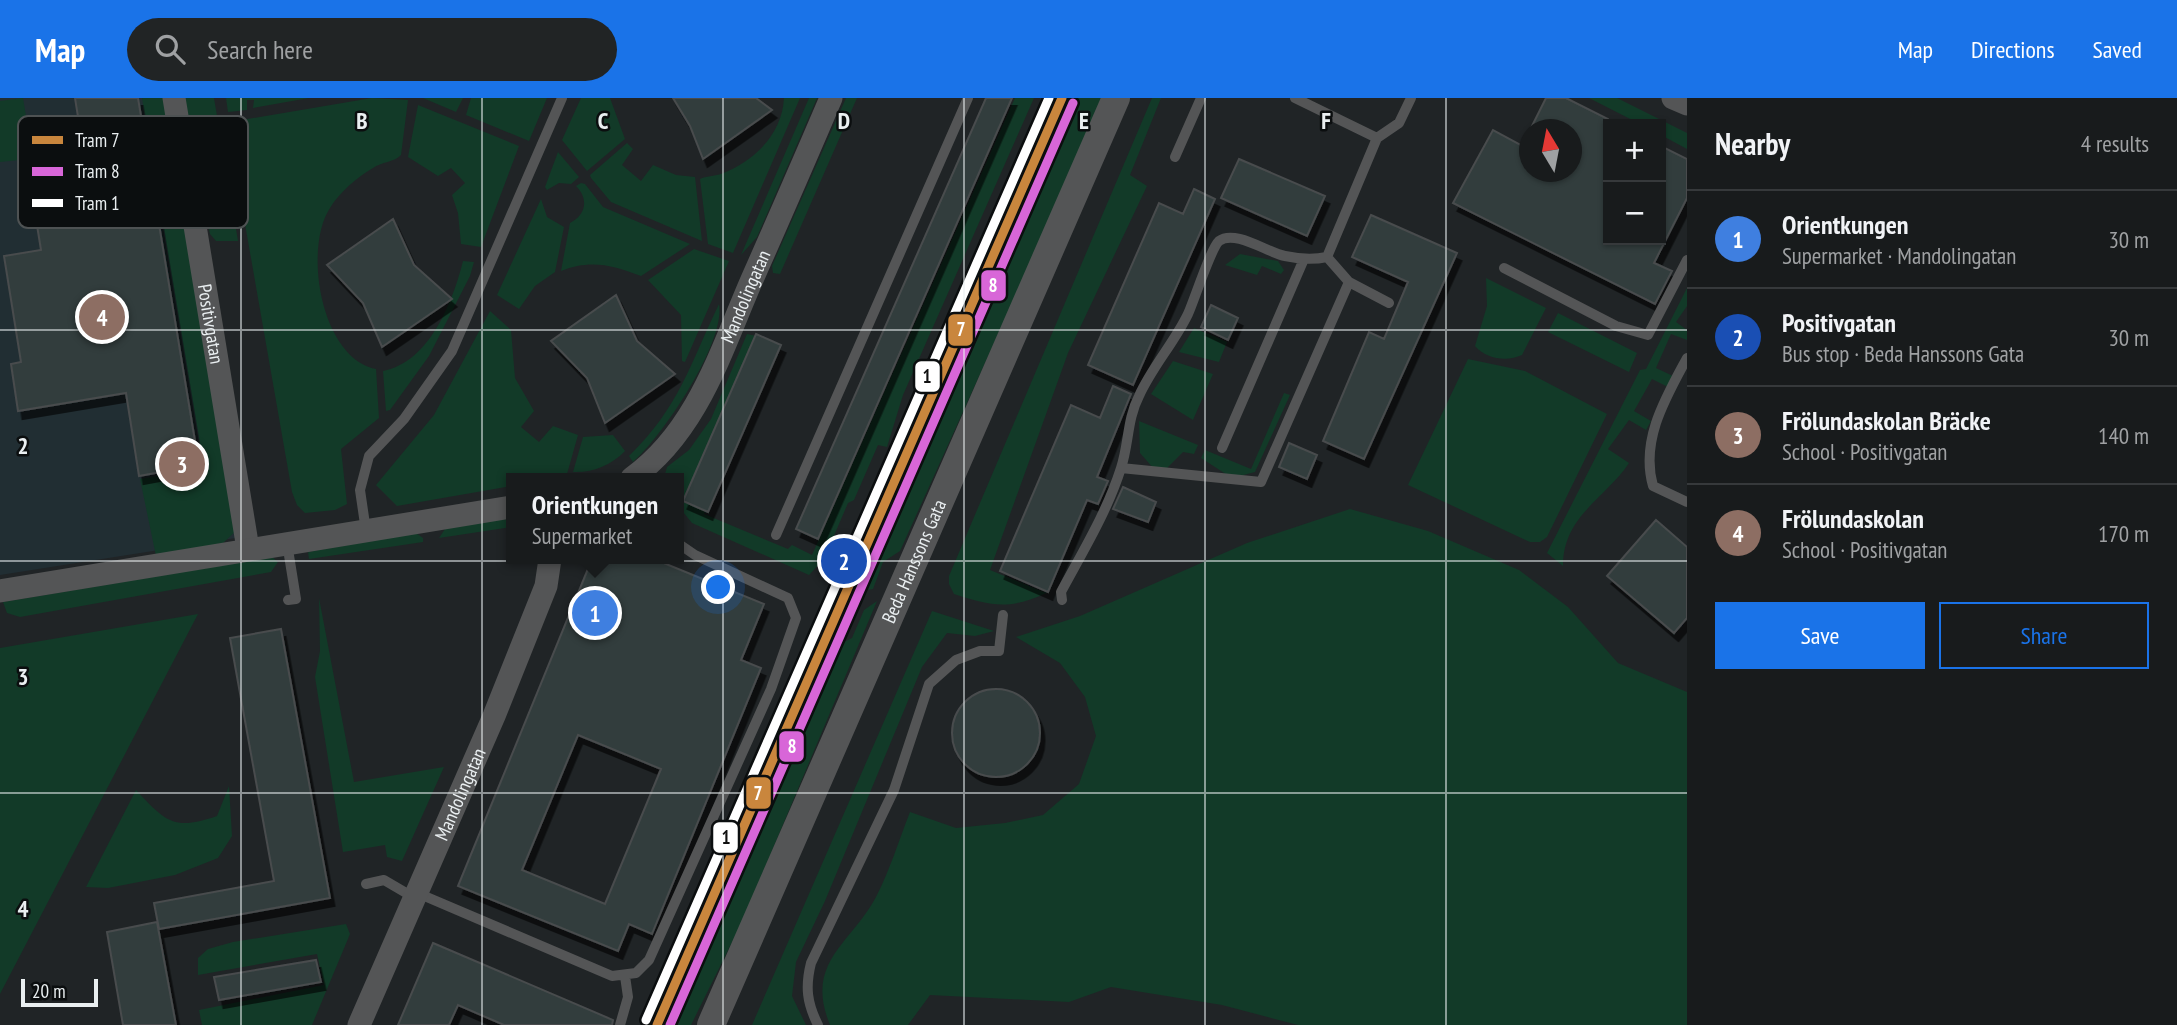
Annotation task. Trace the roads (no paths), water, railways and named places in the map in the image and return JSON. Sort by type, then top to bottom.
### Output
[{"type":"street","name":"Positivgatan","points":[[174,98],[177,116]]},
{"type":"street","name":"Mandolingatan","points":[[642,473],[681,430],[707,384],[831,98]]},
{"type":"street","name":"Beda Hanssons Gata","points":[[711,1025],[1116,98]]},
{"type":"street","points":[[1673,98],[1687,104]]},
{"type":"street","name":"Positivgatan","points":[[195,228],[248,549]]},
{"type":"street","points":[[0,592],[506,508]]},
{"type":"street","name":"Mandolingatan","points":[[359,1025],[499,703],[546,586],[549,564]]},
{"type":"lane","points":[[366,531],[360,490],[369,456],[404,419],[452,351],[562,98]]},
{"type":"lane","points":[[776,535],[968,98]]},
{"type":"lane","points":[[1175,157],[1201,98]]},
{"type":"lane","points":[[1295,98],[1377,138]]},
{"type":"lane","points":[[1327,257],[1377,138],[1399,123],[1411,98]]},
{"type":"lane","points":[[1062,600],[1061,592],[1100,522],[1121,468],[1129,421],[1139,395],[1182,326],[1205,275],[1211,253],[1220,241],[1230,238],[1282,256],[1304,259],[1327,257]]},
{"type":"lane","points":[[1327,257],[1349,282],[1389,303]]},
{"type":"lane","points":[[1222,448],[1304,259]]},
{"type":"lane","points":[[1504,268],[1616,326],[1648,335],[1687,260]]},
{"type":"lane","points":[[1121,468],[1261,482],[1349,282]]},
{"type":"lane","points":[[1687,358],[1652,434],[1648,455],[1653,486],[1687,502]]},
{"type":"lane","points":[[287,543],[296,599],[288,600]]},
{"type":"lane","points":[[366,884],[384,880],[612,976],[636,973],[649,960],[771,689],[796,618],[788,598],[684,547]]},
{"type":"lane","points":[[818,1025],[807,998],[806,984],[811,963],[894,790],[929,684],[956,660],[980,651],[999,651],[1003,615]]},
{"type":"lane","points":[[620,1025],[628,997],[625,976]]},
{"type":"tram line","name":"1","points":[[646,1020],[1049,98]]},
{"type":"tram line","name":"7","points":[[657,1025],[1062,98]]},
{"type":"tram line","name":"8","points":[[670,1025],[1073,103]]},
{"type":"place","name":"Frölundaskolan","points":[[102,317]]},
{"type":"place","name":"Frölundaskolan Bräcke","points":[[182,464]]},
{"type":"place","name":"Positivgatan","points":[[844,561]]},
{"type":"place","name":"Orientkungen","points":[[595,613]]}]
